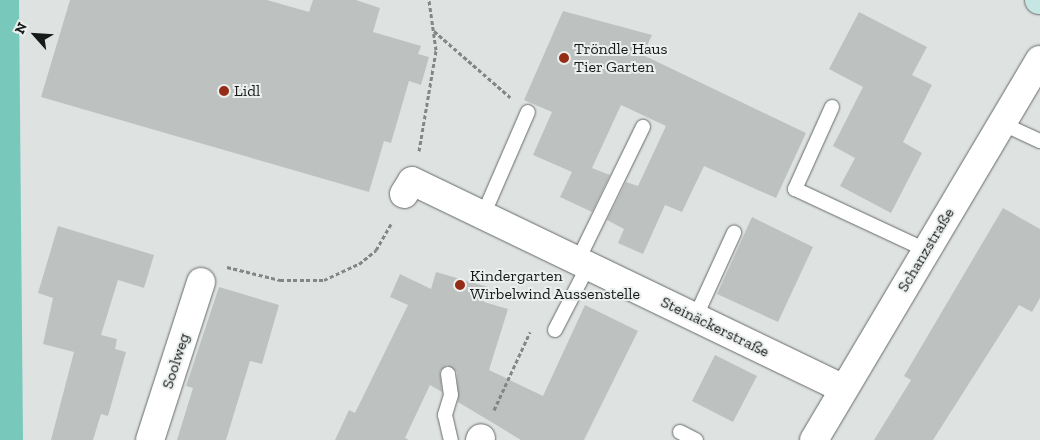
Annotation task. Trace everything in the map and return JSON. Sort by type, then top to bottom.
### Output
[{"type":"street","name":"Schanzstraße","points":[[814,440],[843,388],[1040,60]]},
{"type":"street","name":"Steinäckerstraße","points":[[408,187],[484,213],[584,261],[695,318],[843,388]]},
{"type":"street","name":"Soolweg","points":[[150,440],[201,282]]},
{"type":"lane","points":[[832,107],[795,189],[926,250]]},
{"type":"lane","points":[[484,213],[528,112]]},
{"type":"lane","points":[[1001,124],[1040,141]]},
{"type":"lane","points":[[555,330],[643,127]]},
{"type":"lane","points":[[695,318],[734,233]]},
{"type":"lane","points":[[448,374],[451,395],[445,415],[451,440]]},
{"type":"lane","points":[[680,432],[696,440]]},
{"type":"path","points":[[418,154],[430,101],[433,30],[429,0]]},
{"type":"path","points":[[433,30],[528,112]]},
{"type":"path","points":[[201,282],[210,262],[280,280],[324,280],[359,264],[387,233],[408,187]]},
{"type":"path","points":[[480,439],[532,329]]},
{"type":"green space","points":[[0,0],[19,0],[23,440],[0,440]]},
{"type":"building","name":"Lidl","points":[[70,0],[267,0],[309,12],[313,0],[356,0],[380,8],[373,32],[421,46],[418,54],[429,57],[421,85],[409,81],[391,143],[384,141],[369,192],[41,97]]},
{"type":"building","points":[[563,11],[652,35],[643,55],[806,133],[776,198],[704,166],[682,212],[665,205],[643,254],[618,243],[624,229],[607,220],[626,182],[638,186],[666,126],[621,105],[592,168],[610,175],[592,212],[560,197],[572,172],[533,155],[552,112],[524,100]]},
{"type":"building","points":[[859,12],[927,47],[912,75],[932,85],[903,142],[922,153],[891,213],[840,186],[855,158],[833,146],[863,87],[829,69]]},
{"type":"building","points":[[1003,208],[1040,229],[1040,298],[1032,312],[1019,305],[933,440],[874,440],[911,380],[904,376]]},
{"type":"building","points":[[752,217],[813,247],[778,322],[717,294]]},
{"type":"building","points":[[58,226],[154,255],[144,288],[118,280],[101,335],[117,339],[115,349],[126,352],[108,416],[101,414],[93,440],[51,440],[74,352],[43,344],[53,298],[38,293]]},
{"type":"building","points":[[436,272],[488,287],[484,302],[508,309],[489,370],[543,396],[585,305],[638,331],[584,440],[521,440],[458,402],[457,372],[447,365],[440,371],[442,392],[430,385],[405,438],[409,440],[335,440],[349,410],[355,413],[408,305],[390,297],[400,274],[431,289]]},
{"type":"building","points":[[219,287],[279,305],[262,364],[250,361],[226,440],[177,440],[193,388],[186,386]]},
{"type":"building","points":[[715,355],[757,376],[733,422],[692,401]]},
{"type":"place","name":"Tröndle Haus Tier Garten","points":[[564,58]]},
{"type":"place","name":"Lidl","points":[[224,91]]},
{"type":"place","name":"Kindergarten Wirbelwind Aussenstelle","points":[[460,285]]}]
